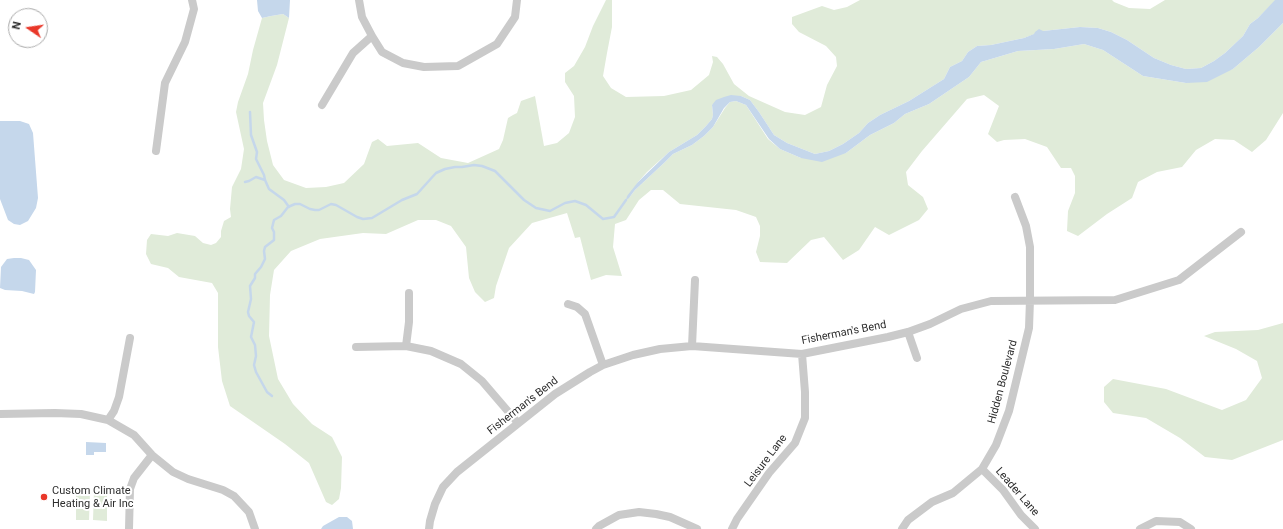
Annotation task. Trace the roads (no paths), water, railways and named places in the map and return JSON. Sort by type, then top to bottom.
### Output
[{"type":"street","points":[[156,151],[164,83],[185,42],[194,9],[192,0]]},
{"type":"street","points":[[360,0],[362,17],[382,52],[403,63],[424,67],[458,66],[497,44],[515,17],[517,0]]},
{"type":"street","points":[[322,105],[353,52],[372,36]]},
{"type":"street","name":"Hidden Boulevard","points":[[902,529],[908,520],[932,502],[952,494],[982,468],[996,445],[1009,411],[1029,328],[1030,300],[1030,247],[1026,226],[1015,197]]},
{"type":"street","name":"Fisherman's Bend","points":[[429,529],[435,504],[443,487],[457,472],[555,394],[603,365],[633,355],[660,349],[692,346],[802,354],[908,332],[930,324],[961,309],[991,301],[1115,300],[1179,280],[1241,232]]},
{"type":"street","points":[[692,346],[694,280]]},
{"type":"street","points":[[406,346],[409,322],[409,293]]},
{"type":"street","points":[[568,304],[577,307],[585,314],[603,365]]},
{"type":"street","points":[[908,332],[917,358]]},
{"type":"street","points":[[108,420],[114,411],[119,397],[130,338]]},
{"type":"street","points":[[356,347],[406,346],[431,351],[461,364],[482,380],[518,423]]},
{"type":"street","name":"Leisure Lane","points":[[732,529],[737,519],[769,473],[794,443],[805,418],[805,392],[802,354]]},
{"type":"street","points":[[0,414],[81,414],[108,420],[134,435],[152,455],[173,472],[188,479],[223,490],[234,496],[249,512],[255,529]]},
{"type":"street","points":[[129,529],[130,489],[134,478],[152,455]]},
{"type":"street","name":"Leader Lane","points":[[982,468],[1003,490],[1021,515],[1035,529]]},
{"type":"street","points":[[596,529],[619,515],[639,512],[656,514],[670,518],[697,529]]},
{"type":"street","points":[[1140,529],[1156,521],[1180,522],[1191,529]]},
{"type":"water","points":[[257,0],[290,0],[289,18],[283,14],[262,18],[258,11]]},
{"type":"water","points":[[1275,0],[1283,0],[1283,23],[1259,47],[1233,69],[1207,82],[1186,83],[1143,76],[1103,50],[1084,44],[1054,49],[1018,51],[981,62],[969,77],[929,104],[905,114],[894,123],[870,135],[846,153],[822,162],[801,158],[780,149],[769,139],[746,105],[736,101],[730,102],[724,108],[713,127],[704,136],[692,145],[673,154],[626,200],[627,196],[638,182],[669,152],[697,135],[706,126],[712,119],[712,105],[716,100],[724,97],[731,95],[741,96],[750,100],[774,135],[787,143],[815,154],[829,151],[843,144],[859,133],[868,123],[880,115],[909,101],[944,79],[950,67],[962,61],[968,52],[977,46],[991,45],[1024,38],[1034,34],[1039,29],[1043,31],[1080,27],[1098,28],[1111,32],[1127,40],[1154,58],[1171,65],[1186,69],[1201,68],[1225,53],[1243,36],[1250,24],[1258,18]]},
{"type":"water","points":[[0,121],[20,121],[29,124],[33,133],[38,198],[36,208],[28,221],[20,225],[14,224],[8,220],[0,199]]},
{"type":"water","points":[[14,258],[29,260],[36,270],[34,294],[0,288],[1,267],[7,259]]},
{"type":"water","points":[[86,442],[106,443],[106,452],[94,452],[94,455],[86,455]]},
{"type":"water","points":[[339,517],[347,517],[352,521],[353,529],[321,529],[323,526]]},
{"type":"waterway","points":[[250,112],[251,135],[257,152],[256,159],[269,189],[284,200],[289,207]]},
{"type":"waterway","points":[[272,396],[267,392],[256,372],[254,365],[256,356],[255,345],[251,337],[254,322],[249,316],[248,312],[251,299],[250,286],[255,278],[255,274],[265,259],[265,247],[274,240],[274,232],[272,228],[274,220],[281,216],[288,207],[295,204],[300,204],[310,209],[319,210],[331,204],[336,205],[357,217],[363,219],[372,218],[402,200],[417,194],[436,173],[445,169],[474,165],[482,166],[495,171],[524,200],[536,208],[550,211],[565,203],[575,201],[586,205],[603,219],[614,217],[626,200]]},
{"type":"waterway","points":[[245,182],[256,177],[265,180]]},
{"type":"place","name":"Custom Climate Heating & Air Inc","points":[[44,497]]}]
